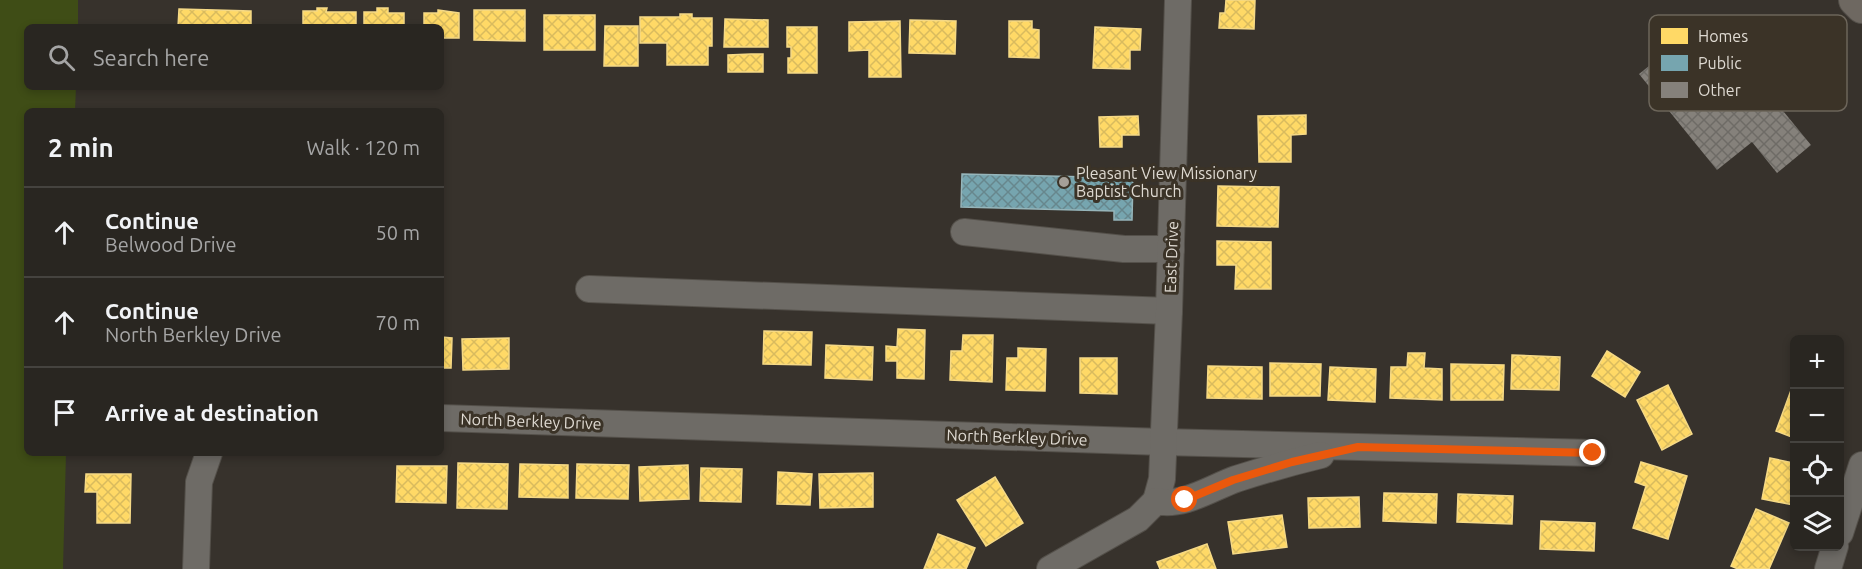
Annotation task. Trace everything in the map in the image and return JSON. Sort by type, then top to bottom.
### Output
[{"type":"main road","points":[[1856,0],[1862,8]]},
{"type":"street","name":"East Drive","points":[[1156,501],[1162,478],[1178,0]]},
{"type":"street","points":[[964,232],[1124,249],[1171,249]]},
{"type":"street","points":[[589,289],[1169,311]]},
{"type":"street","name":"North Berkley Drive","points":[[444,418],[1163,442],[1593,453]]},
{"type":"street","points":[[1050,569],[1138,519],[1156,501],[1185,500],[1233,480],[1292,462],[1358,447]]},
{"type":"street","points":[[196,569],[199,482],[208,456]]},
{"type":"street","points":[[1844,518],[1862,465]]},
{"type":"street","points":[[1828,569],[1833,551]]},
{"type":"green space","points":[[0,0],[78,0],[78,24],[24,24],[24,90],[76,90],[75,108],[24,108],[24,456],[66,456],[63,569],[0,569]]},
{"type":"building: Homes","points":[[1226,0],[1255,0],[1254,29],[1219,28],[1220,13],[1225,13]]},
{"type":"building: Homes","points":[[317,8],[327,8],[326,12],[356,12],[356,24],[303,24],[303,11],[317,11]]},
{"type":"building: Homes","points":[[377,8],[388,8],[388,13],[404,13],[404,24],[364,24],[364,12],[377,12]]},
{"type":"building: Homes","points":[[179,9],[251,11],[251,24],[178,24]]},
{"type":"building: Homes","points":[[438,10],[459,13],[459,38],[444,38],[444,24],[424,24],[424,13],[438,13]]},
{"type":"building: Homes","points":[[474,10],[525,10],[525,41],[474,40]]},
{"type":"building: Homes","points":[[680,14],[692,14],[692,18],[712,18],[712,46],[708,46],[708,65],[667,65],[667,43],[640,43],[640,17],[680,17]]},
{"type":"building: Homes","points":[[544,15],[595,15],[595,50],[544,50]]},
{"type":"building: Homes","points":[[725,19],[768,20],[768,47],[724,47]]},
{"type":"building: Homes","points":[[910,20],[956,21],[955,54],[909,53]]},
{"type":"building: Homes","points":[[900,21],[901,77],[869,77],[869,50],[849,51],[849,22]]},
{"type":"building: Homes","points":[[1009,21],[1032,21],[1032,29],[1039,30],[1039,58],[1009,57]]},
{"type":"building: Homes","points":[[605,26],[638,26],[638,66],[604,66]]},
{"type":"building: Homes","points":[[787,27],[817,27],[817,73],[788,73],[791,47],[787,47]]},
{"type":"building: Homes","points":[[1095,27],[1141,29],[1140,50],[1130,50],[1130,69],[1093,68]]},
{"type":"building: Homes","points":[[763,54],[763,72],[728,72],[728,55]]},
{"type":"building: Homes","points":[[1306,115],[1306,134],[1291,135],[1291,162],[1259,162],[1258,116]]},
{"type":"building: Homes","points":[[1138,116],[1139,135],[1122,135],[1122,147],[1100,147],[1099,117]]},
{"type":"building: Homes","points":[[1218,186],[1279,187],[1278,227],[1217,226]]},
{"type":"building: Homes","points":[[1217,241],[1271,242],[1271,289],[1235,289],[1236,265],[1217,265]]},
{"type":"building: Homes","points":[[898,329],[925,330],[924,379],[897,378],[897,361],[886,361],[886,346],[897,347]]},
{"type":"building: Homes","points":[[764,331],[812,332],[811,365],[763,364]]},
{"type":"building: Homes","points":[[963,335],[993,335],[992,382],[950,380],[951,351],[962,351]]},
{"type":"building: Homes","points":[[444,337],[452,338],[451,368],[444,368]]},
{"type":"building: Homes","points":[[509,338],[509,369],[463,370],[462,339]]},
{"type":"building: Homes","points":[[826,345],[873,347],[872,380],[825,378]]},
{"type":"building: Homes","points":[[1018,348],[1046,349],[1045,391],[1006,390],[1007,358],[1018,358]]},
{"type":"building: Homes","points":[[1607,351],[1640,372],[1625,397],[1592,376]]},
{"type":"building: Homes","points":[[1408,353],[1425,353],[1424,368],[1442,369],[1442,400],[1390,398],[1391,367],[1407,367]]},
{"type":"building: Homes","points":[[1512,355],[1560,357],[1559,390],[1511,389]]},
{"type":"building: Homes","points":[[1080,358],[1117,358],[1117,394],[1080,393]]},
{"type":"building: Homes","points":[[1270,363],[1321,364],[1320,396],[1270,396]]},
{"type":"building: Homes","points":[[1451,364],[1504,365],[1503,400],[1451,400]]},
{"type":"building: Homes","points":[[1208,366],[1262,367],[1262,399],[1207,398]]},
{"type":"building: Homes","points":[[1330,367],[1376,369],[1375,402],[1328,400]]},
{"type":"building: Homes","points":[[1668,385],[1692,434],[1662,450],[1637,400]]},
{"type":"building: Homes","points":[[1790,393],[1790,436],[1776,431]]},
{"type":"building: Homes","points":[[1770,458],[1790,462],[1790,504],[1762,499]]},
{"type":"building: Homes","points":[[1641,462],[1687,476],[1668,539],[1633,528],[1646,486],[1635,482]]},
{"type":"building: Homes","points":[[458,463],[508,464],[507,509],[457,508]]},
{"type":"building: Homes","points":[[520,464],[568,465],[568,498],[519,497]]},
{"type":"building: Homes","points":[[577,464],[629,465],[628,499],[576,498]]},
{"type":"building: Homes","points":[[688,465],[689,499],[640,501],[639,467]]},
{"type":"building: Homes","points":[[397,466],[447,466],[446,503],[396,502]]},
{"type":"building: Homes","points":[[701,468],[742,469],[741,502],[700,501]]},
{"type":"building: Homes","points":[[778,472],[812,474],[810,505],[777,504]]},
{"type":"building: Homes","points":[[873,473],[873,507],[820,508],[819,474]]},
{"type":"building: Homes","points":[[86,474],[131,474],[130,523],[97,523],[97,492],[85,492]]},
{"type":"building: Homes","points":[[995,477],[1023,523],[986,546],[957,500]]},
{"type":"building: Homes","points":[[1384,493],[1437,494],[1436,523],[1383,521]]},
{"type":"building: Homes","points":[[1458,494],[1513,496],[1512,524],[1457,522]]},
{"type":"building: Homes","points":[[1359,497],[1360,527],[1309,528],[1308,498]]},
{"type":"building: Homes","points":[[1756,509],[1789,523],[1769,569],[1738,569],[1731,566]]},
{"type":"building: Homes","points":[[1282,515],[1287,547],[1233,554],[1228,522]]},
{"type":"building: Homes","points":[[1541,521],[1595,523],[1594,551],[1540,549]]},
{"type":"building: Homes","points":[[938,534],[975,548],[966,569],[924,569]]},
{"type":"building: Homes","points":[[1207,544],[1216,569],[1160,569],[1157,562]]},
{"type":"building: Public","points":[[962,174],[1133,178],[1132,220],[1114,220],[1114,211],[961,207]]},
{"type":"building: Other","points":[[1649,66],[1649,86],[1639,74]]},
{"type":"building: Other","points":[[1669,111],[1783,111],[1811,145],[1777,173],[1752,142],[1717,170]]},
{"type":"place","name":"Pleasant View Missionary Baptist Church","points":[[1064,182]]},
{"type":"route","points":[[1185,500],[1233,480],[1292,462],[1358,447],[1593,453]]}]
